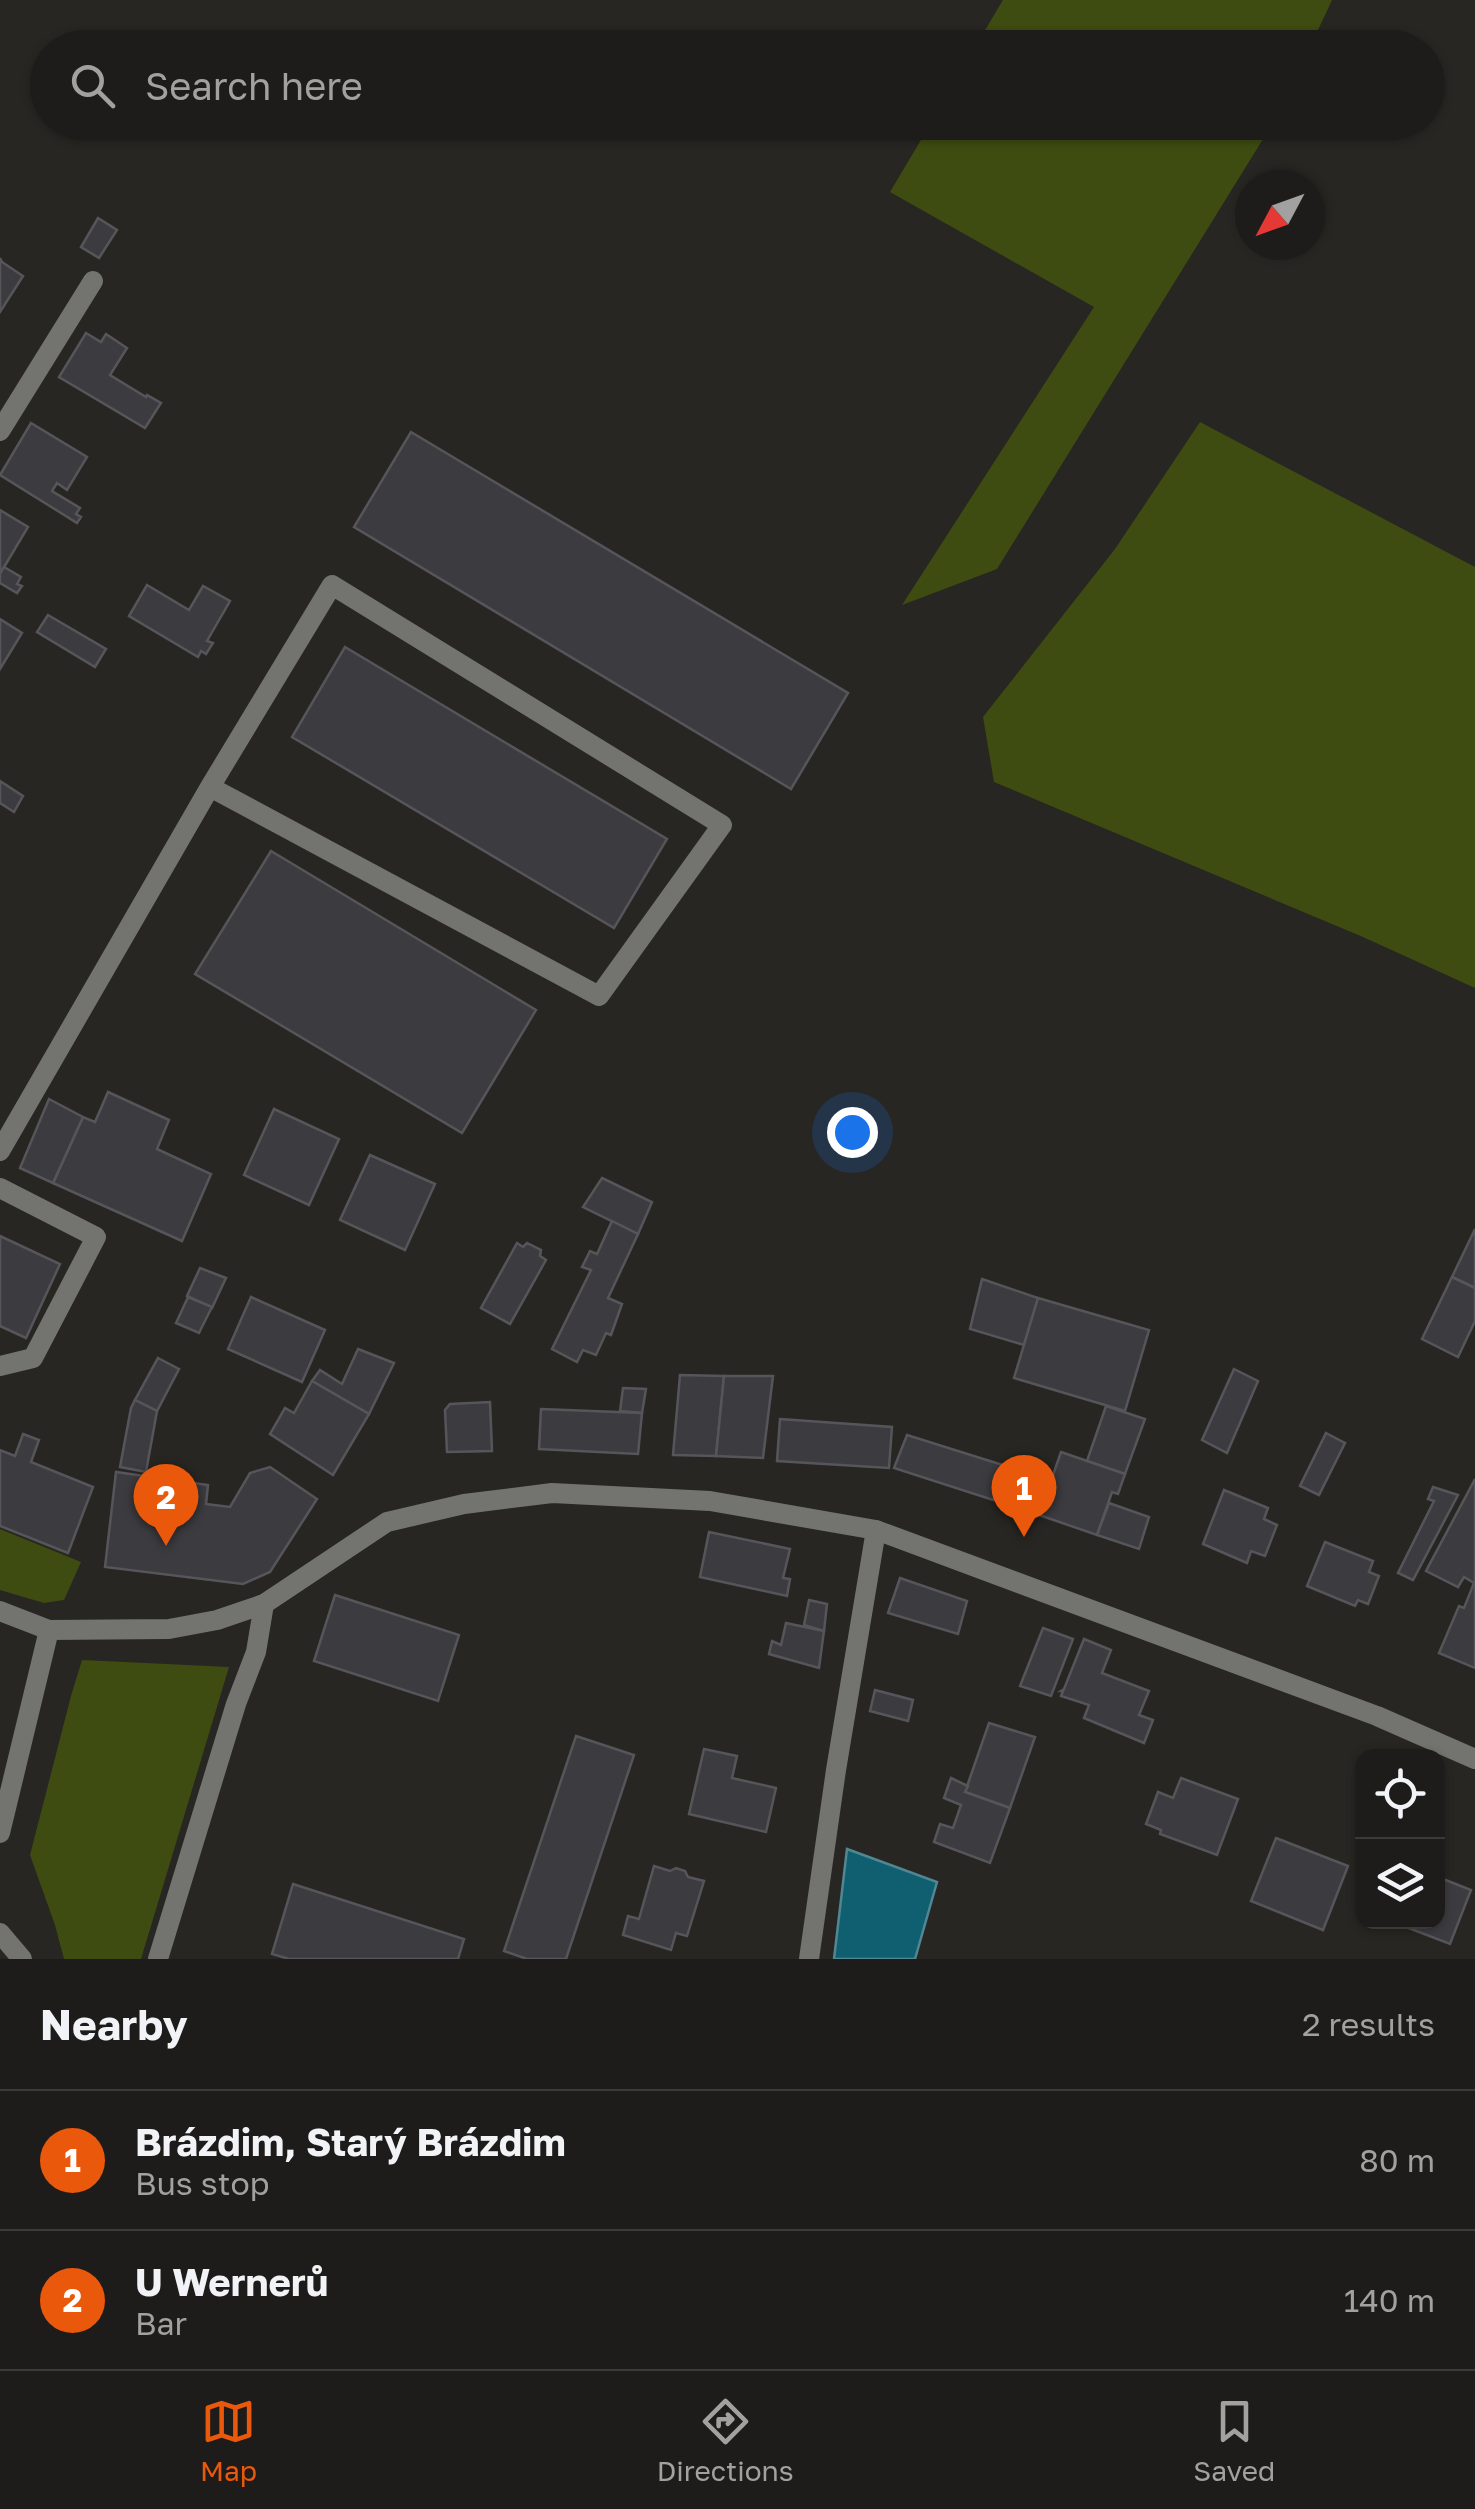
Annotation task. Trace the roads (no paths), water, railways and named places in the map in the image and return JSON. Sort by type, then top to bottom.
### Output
[{"type":"street","points":[[0,432],[93,281]]},
{"type":"street","points":[[0,1151],[210,787],[332,585],[722,825],[599,996],[210,787]]},
{"type":"street","points":[[0,1188],[96,1237],[33,1358],[0,1366]]},
{"type":"street","points":[[0,1611],[50,1630],[169,1629],[217,1620],[264,1604],[388,1522],[464,1504],[552,1492],[710,1501],[876,1530],[1377,1716],[1475,1759]]},
{"type":"street","points":[[809,1959],[876,1530]]},
{"type":"street","points":[[158,1959],[236,1704],[256,1652],[264,1604]]},
{"type":"street","points":[[0,1833],[50,1630]]},
{"type":"street","points":[[0,1933],[22,1959]]},
{"type":"water","points":[[847,1849],[937,1882],[915,1959],[834,1959]]},
{"type":"place","name":"Brázdim, Starý Brázdim","points":[[1024,1537]]},
{"type":"place","name":"U Wernerů","points":[[166,1546]]}]
